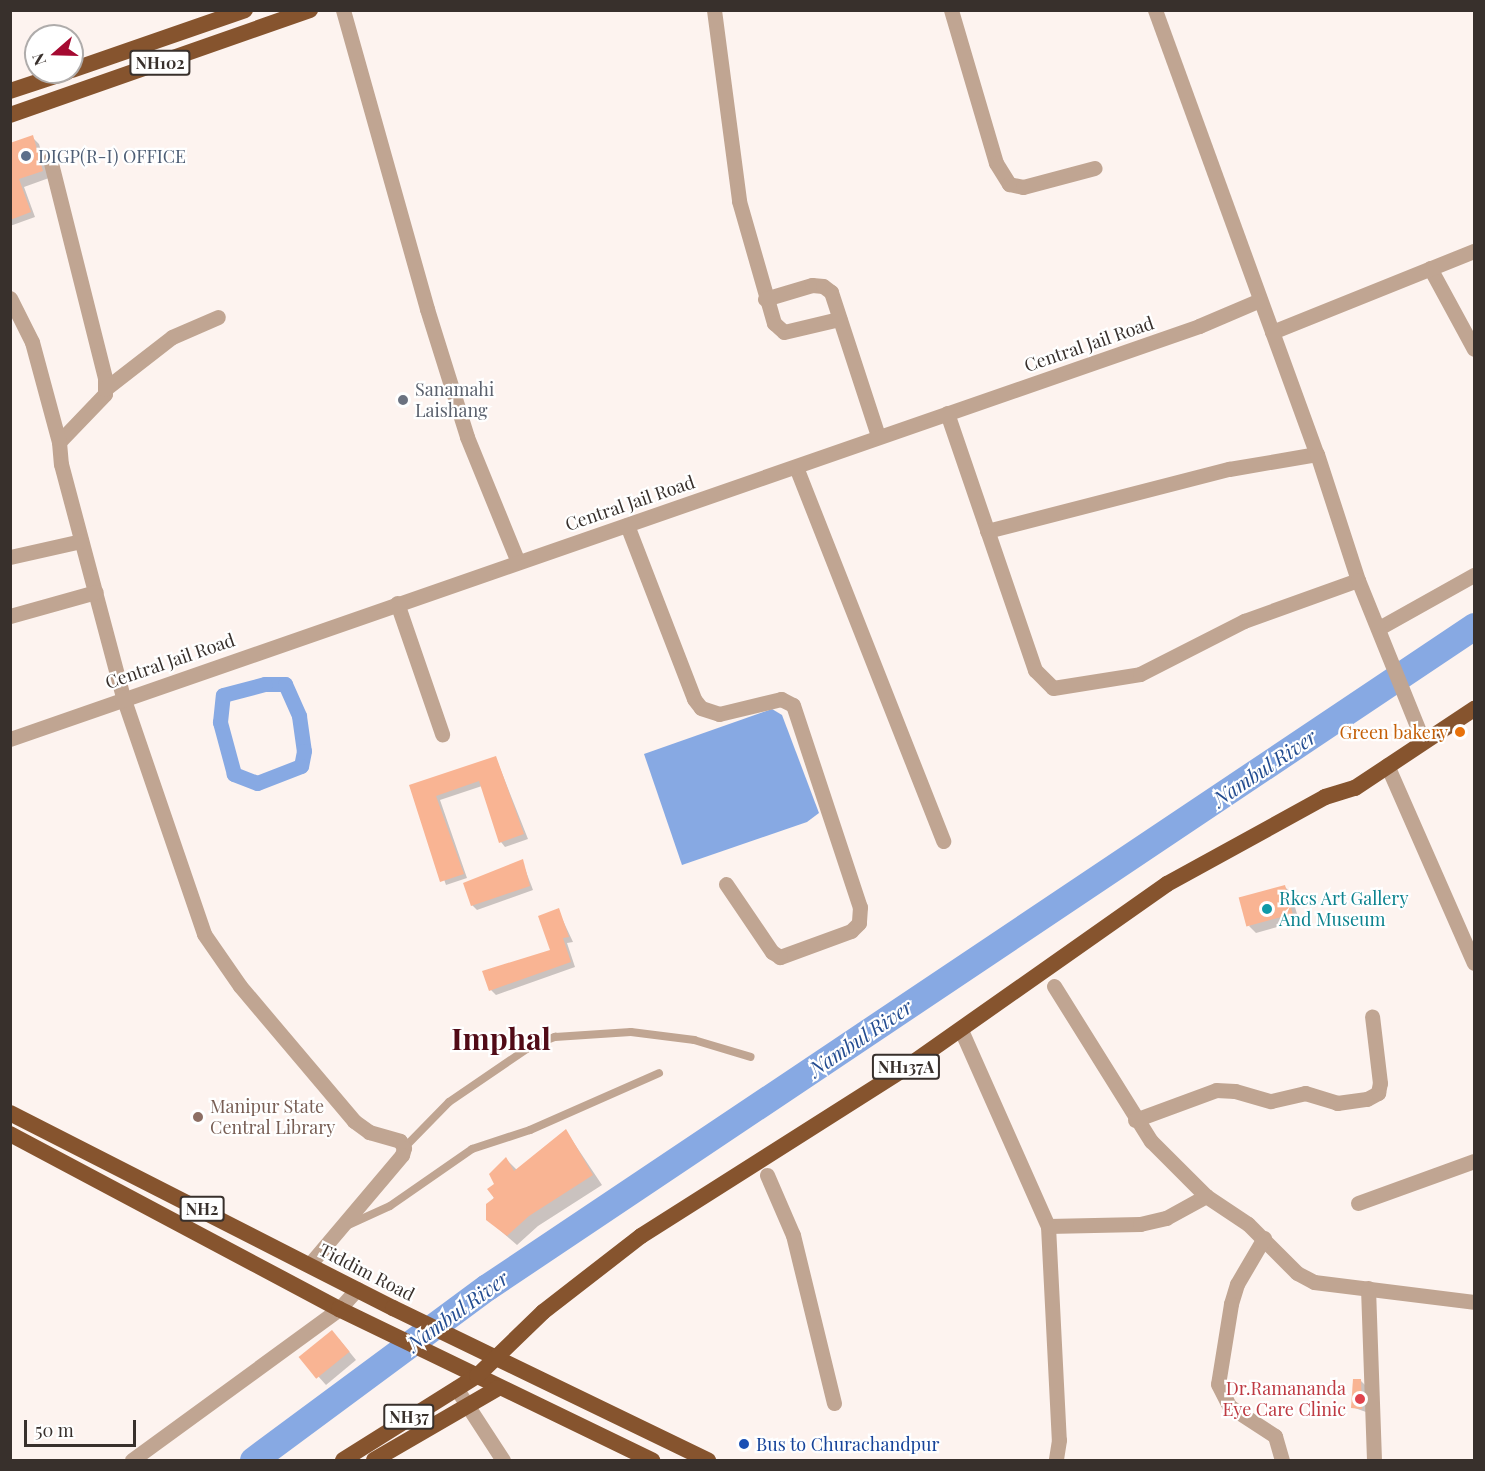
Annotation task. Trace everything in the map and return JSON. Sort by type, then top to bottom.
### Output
[{"type":"highway","name":"NH102","points":[[84,66],[228,13],[245,10]]},
{"type":"highway","name":"NH102","points":[[10,115],[310,10]]},
{"type":"highway","points":[[10,92],[33,84]]},
{"type":"highway","name":"NH137A","points":[[477,1376],[490,1354],[572,1287],[641,1236],[961,1030],[1167,884],[1325,798],[1355,788],[1474,709]]},
{"type":"highway","name":"Tiddim Road","points":[[10,1113],[393,1308],[708,1461]]},
{"type":"highway","name":"NH2","points":[[10,1134],[339,1309],[447,1359],[498,1388],[652,1461]]},
{"type":"highway","name":"NH37","points":[[344,1461],[477,1376]]},
{"type":"highway","name":"NH37","points":[[374,1461],[498,1388]]},
{"type":"street","points":[[343,10],[426,309],[467,437],[518,562]]},
{"type":"street","points":[[714,10],[739,201],[765,299],[774,324],[784,332],[839,319]]},
{"type":"street","points":[[951,10],[996,163],[1009,184],[1023,188],[1095,168]]},
{"type":"street","points":[[1155,10],[1317,454],[1358,580],[1423,741]]},
{"type":"street","points":[[50,159],[105,389],[105,394],[59,442]]},
{"type":"street","points":[[1272,332],[1474,250]]},
{"type":"street","points":[[1430,268],[1474,349]]},
{"type":"street","points":[[765,299],[823,286],[831,292],[878,436]]},
{"type":"street","points":[[10,298],[32,342],[59,442],[81,541],[123,697],[204,934],[240,986],[354,1121],[369,1132],[400,1141],[404,1148],[402,1155],[310,1264]]},
{"type":"street","name":"Central Jail Road","points":[[10,739],[123,697],[796,467],[878,436],[1199,326],[1260,300]]},
{"type":"street","points":[[105,389],[172,337],[218,317]]},
{"type":"street","points":[[947,413],[1035,670],[1053,688],[1140,674],[1244,621],[1358,580]]},
{"type":"street","points":[[987,531],[1229,469],[1317,454]]},
{"type":"street","points":[[796,467],[943,842]]},
{"type":"street","points":[[627,525],[694,699],[701,708],[719,714],[781,699],[794,705],[860,907],[859,922],[852,931],[780,957],[772,952],[726,884]]},
{"type":"street","points":[[10,557],[81,541]]},
{"type":"street","points":[[1379,628],[1474,575]]},
{"type":"street","points":[[10,616],[96,592]]},
{"type":"street","points":[[397,603],[442,734]]},
{"type":"street","points":[[1387,765],[1474,963]]},
{"type":"street","points":[[1054,986],[1135,1120],[1206,1196],[1264,1239],[1298,1273],[1314,1282],[1474,1302]]},
{"type":"street","points":[[1135,1120],[1216,1090],[1235,1091],[1271,1101],[1305,1092],[1337,1103],[1367,1099],[1378,1093],[1380,1083],[1372,1016]]},
{"type":"street","points":[[961,1030],[1048,1226],[1059,1440],[1056,1461]]},
{"type":"street","points":[[1358,1203],[1474,1161]]},
{"type":"street","points":[[766,1175],[793,1235],[834,1403]]},
{"type":"street","points":[[1048,1226],[1140,1224],[1176,1214],[1206,1196]]},
{"type":"street","points":[[1264,1239],[1234,1294],[1218,1384],[1229,1406],[1275,1436],[1282,1461]]},
{"type":"street","points":[[1368,1288],[1374,1461]]},
{"type":"street","points":[[132,1461],[339,1309],[357,1289]]},
{"type":"street","points":[[456,1388],[503,1461]]},
{"type":"lane","points":[[404,1148],[449,1102],[531,1046],[548,1039],[631,1032],[694,1040],[751,1057]]},
{"type":"lane","points":[[339,1229],[390,1206],[472,1149],[530,1130],[659,1073]]},
{"type":"water","points":[[772,709],[782,715],[819,813],[807,822],[682,865],[644,754]]},
{"type":"building","name":"DIGP(R-I) OFFICE","points":[[33,135],[43,171],[19,179],[31,212],[10,220],[10,143]]},
{"type":"building","points":[[496,756],[524,834],[499,843],[479,781],[436,796],[464,874],[440,882],[409,785]]},
{"type":"building","points":[[523,859],[530,886],[471,906],[463,883]]},
{"type":"building","points":[[1285,885],[1293,914],[1246,926],[1239,897]]},
{"type":"building","points":[[559,908],[569,937],[563,938],[571,962],[489,991],[482,971],[550,950],[538,916]]},
{"type":"building","points":[[566,1129],[593,1175],[529,1216],[507,1236],[486,1220],[486,1204],[494,1198],[487,1189],[494,1184],[489,1174],[506,1157],[514,1171]]},
{"type":"building","points":[[332,1330],[350,1352],[316,1379],[299,1357]]},
{"type":"building","points":[[1353,1379],[1361,1379],[1362,1409],[1351,1408]]},
{"type":"waterway","name":"Nambul River","points":[[253,1460],[487,1287],[1474,626]]},
{"type":"waterway","points":[[265,684],[285,684],[299,716],[304,751],[301,766],[257,783],[234,774],[220,722],[223,695],[265,684]]},
{"type":"place","name":"DIGP(R-I) OFFICE","points":[[26,156]]},
{"type":"place","name":"Sanamahi Laishang","points":[[403,400]]},
{"type":"place","name":"Green bakery","points":[[1460,732]]},
{"type":"place","name":"Rkcs Art Gallery And Museum","points":[[1267,909]]},
{"type":"place","name":"Manipur State Central Library","points":[[198,1117]]},
{"type":"place","name":"Dr.Ramananda Eye Care Clinic","points":[[1360,1399]]},
{"type":"place","name":"Bus to Churachandpur","points":[[744,1444]]},
{"type":"district","name":"Imphal","points":[[501,1038]]}]
